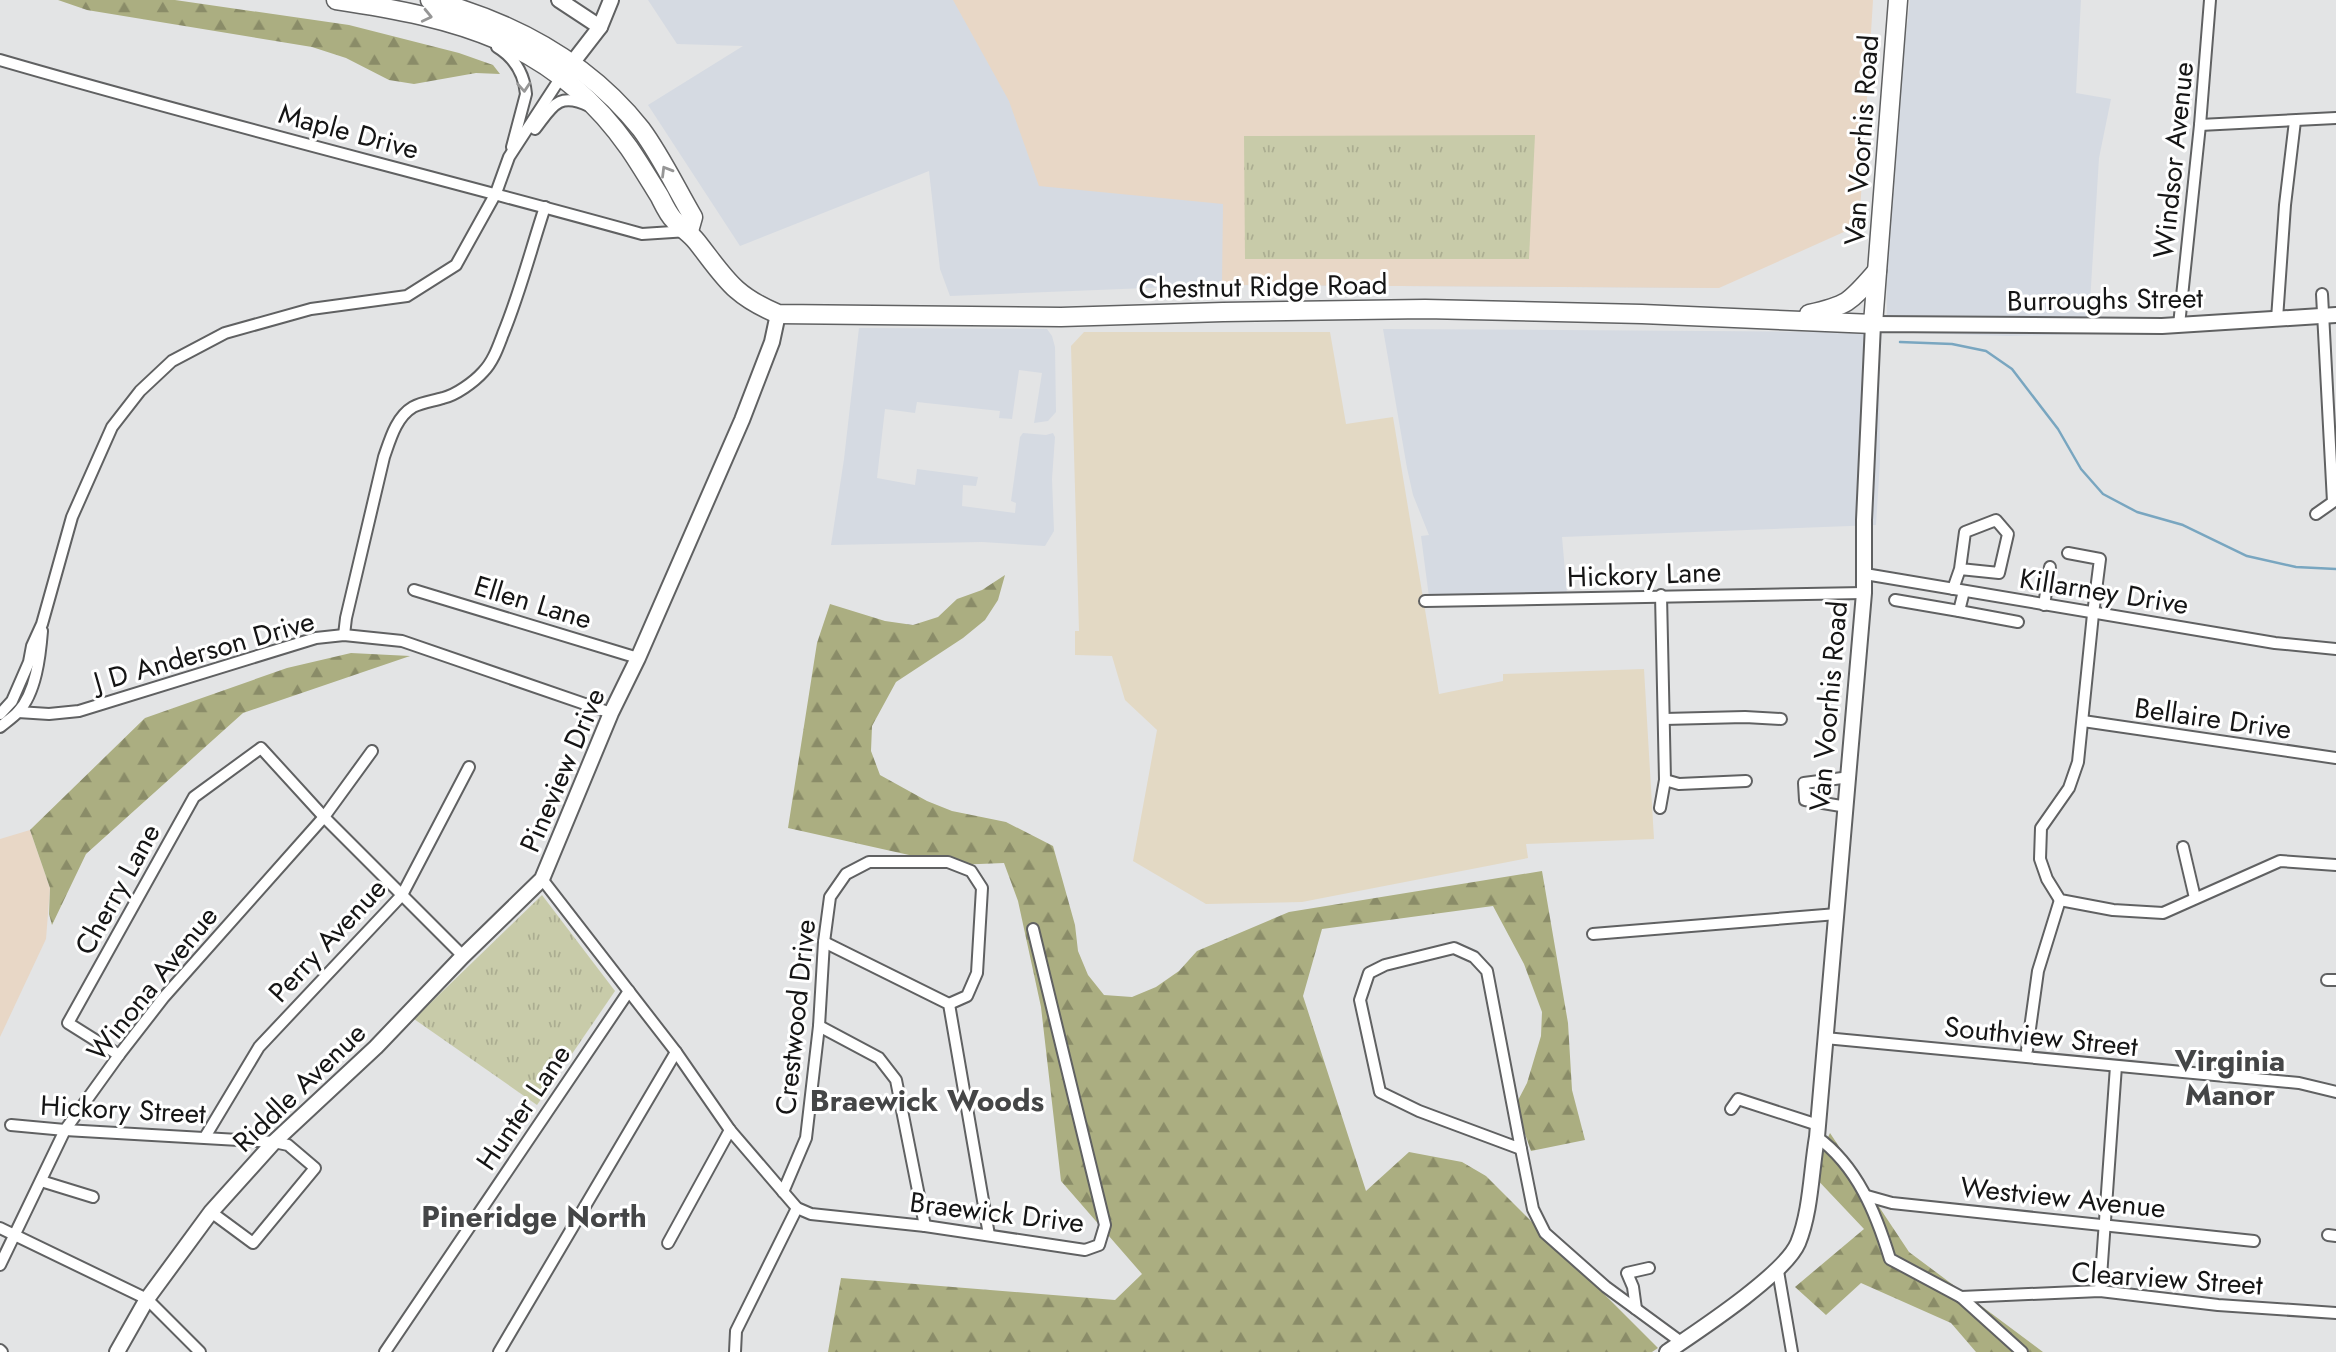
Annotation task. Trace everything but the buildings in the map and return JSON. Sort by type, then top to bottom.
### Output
[{"type":"main road","name":"Chestnut Ridge Road","points":[[336,0],[427,16],[461,25],[521,50],[561,77],[596,110],[628,147],[673,219],[689,231],[738,293],[752,303],[778,314],[1061,317],[1389,309],[1642,313],[1873,324]]},
{"type":"main road","name":"Chestnut Ridge Road","points":[[430,0],[515,29],[572,63],[616,100],[642,131],[693,217],[689,231]]},
{"type":"main road","name":"Van Voorhis Road","points":[[1873,324],[1898,0]]},
{"type":"main road","points":[[1786,319],[1839,307],[1850,301],[1877,271]]},
{"type":"street","points":[[559,0],[600,27]]},
{"type":"street","points":[[509,157],[561,77],[600,27],[611,0]]},
{"type":"street","name":"Windsor Avenue","points":[[2179,325],[2210,0]]},
{"type":"street","points":[[0,715],[21,685],[32,646],[42,624],[72,516],[112,427],[140,391],[172,362],[225,333],[295,312],[407,296],[456,265],[496,194],[526,94],[523,75],[516,64],[504,52],[461,25]]},
{"type":"street","name":"Maple Drive","points":[[0,60],[211,120],[642,234],[689,231]]},
{"type":"street","points":[[509,157],[527,140],[559,101],[574,100],[596,110]]},
{"type":"street","points":[[2200,125],[2336,118]]},
{"type":"street","points":[[2277,319],[2294,121]]},
{"type":"street","points":[[344,635],[348,607],[390,439],[400,419],[412,408],[447,398],[473,382],[489,364],[510,318],[545,207]]},
{"type":"street","points":[[2316,514],[2333,502],[2330,315],[2322,294]]},
{"type":"street","name":"Pineview Drive","points":[[778,314],[772,342],[742,419],[638,658],[611,713],[542,879],[676,1052],[730,1130],[783,1192]]},
{"type":"street","name":"Burroughs Street","points":[[1873,324],[2179,325],[2330,315]]},
{"type":"street","name":"Van Voorhis Road","points":[[1667,1352],[1778,1271],[1797,1245],[1805,1222],[1817,1131],[1864,593],[1864,520],[1873,324]]},
{"type":"street","points":[[1959,611],[1960,569],[1965,532],[1996,520],[2008,534],[1999,573],[1960,569]]},
{"type":"street","points":[[2068,554],[2100,559],[2078,762],[2069,788],[2041,828],[2040,859],[2047,879],[2060,900],[2113,910],[2163,913],[2280,861],[2336,865]]},
{"type":"street","points":[[2044,605],[2050,567]]},
{"type":"street","name":"Killarney Drive","points":[[1865,574],[2092,614],[2275,643],[2336,649]]},
{"type":"street","name":"Ellen Lane","points":[[414,590],[638,658]]},
{"type":"street","name":"Hickory Lane","points":[[1425,601],[1864,593]]},
{"type":"street","points":[[1660,807],[1665,780],[1661,595]]},
{"type":"street","points":[[1895,600],[2018,622]]},
{"type":"street","points":[[0,727],[18,712],[26,701],[41,646],[42,624]]},
{"type":"street","name":"J D Anderson Drive","points":[[18,712],[49,714],[79,711],[316,638],[344,635],[402,642],[611,713]]},
{"type":"street","points":[[12,701],[26,701],[49,714]]},
{"type":"street","points":[[12,701],[18,712]]},
{"type":"street","points":[[1664,719],[1781,719]]},
{"type":"street","name":"Bellaire Drive","points":[[2083,721],[2336,758]]},
{"type":"street","name":"Cherry Lane","points":[[119,1055],[68,1023],[194,797],[261,748],[324,817]]},
{"type":"street","name":"Winona Avenue","points":[[0,1265],[65,1130],[119,1055],[164,997],[324,817],[372,751]]},
{"type":"street","name":"Perry Avenue","points":[[205,1137],[259,1047],[402,895],[470,767]]},
{"type":"street","points":[[1847,807],[1805,800],[1804,783],[1850,777]]},
{"type":"street","points":[[1665,780],[1679,784],[1746,781]]},
{"type":"street","points":[[324,817],[463,956]]},
{"type":"street","points":[[2183,847],[2195,898]]},
{"type":"street","name":"Crestwood Drive","points":[[783,1192],[806,1139],[830,897],[846,874],[869,862],[948,862],[971,871],[982,888],[976,973],[967,996],[949,1004]]},
{"type":"street","name":"Riddle Avenue","points":[[117,1352],[147,1299],[211,1212],[274,1142],[376,1047],[542,879]]},
{"type":"street","points":[[2027,1050],[2038,971],[2060,900]]},
{"type":"street","points":[[1593,934],[1837,914]]},
{"type":"street","name":"Braewick Drive","points":[[797,1208],[811,1214],[925,1226],[1084,1250],[1099,1245],[1105,1225],[1033,929]]},
{"type":"street","points":[[824,942],[949,1004],[989,1235]]},
{"type":"street","points":[[1521,1149],[1419,1111],[1380,1092],[1360,1000],[1369,973],[1385,965],[1454,948],[1474,957],[1487,971],[1533,1209],[1545,1233],[1606,1287],[1681,1342]]},
{"type":"street","name":"Hunter Lane","points":[[385,1352],[629,991]]},
{"type":"street","points":[[819,1026],[879,1058],[896,1080],[925,1226]]},
{"type":"street","name":"Southview Street","points":[[1825,1038],[2299,1083],[2336,1092]]},
{"type":"street","points":[[499,1352],[676,1052]]},
{"type":"street","points":[[2100,1291],[2116,1066]]},
{"type":"street","points":[[1731,1110],[1738,1099],[1817,1131],[1867,1196],[1890,1259],[1961,1297],[2022,1352]]},
{"type":"street","name":"Hickory Street","points":[[11,1125],[274,1142]]},
{"type":"street","points":[[668,1243],[730,1130]]},
{"type":"street","points":[[211,1212],[253,1243],[315,1168],[288,1145],[274,1142]]},
{"type":"street","points":[[41,1181],[93,1198]]},
{"type":"street","points":[[734,1352],[736,1331],[797,1208],[783,1192]]},
{"type":"street","name":"Westview Avenue","points":[[1867,1196],[1892,1203],[2254,1241]]},
{"type":"street","points":[[0,1228],[147,1299],[200,1352]]},
{"type":"street","points":[[1636,1309],[1633,1287],[1627,1273],[1649,1268]]},
{"type":"street","points":[[1778,1271],[1792,1352]]},
{"type":"street","name":"Clearview Street","points":[[1961,1297],[2100,1291],[2218,1305],[2336,1313]]},
{"type":"shaded area","points":[[648,0],[1862,0],[1719,288],[1222,285],[950,296],[940,269],[929,171],[740,246],[648,105],[743,46],[677,44]]},
{"type":"shaded area","points":[[953,0],[1873,0],[1860,212],[1855,227],[1719,288],[1222,285],[1223,204],[1039,186],[1009,101]]},
{"type":"shaded area","points":[[1910,0],[2081,0],[2076,93],[2111,99],[2099,158],[2088,334],[2009,336],[1887,332],[1886,241],[1895,126]]},
{"type":"shaded area","points":[[859,328],[1047,329],[1055,347],[1056,412],[1048,421],[1034,423],[1042,373],[1019,370],[1012,419],[999,418],[1000,411],[917,402],[915,413],[885,409],[877,478],[915,485],[917,469],[978,477],[976,486],[963,485],[962,506],[1015,513],[1016,503],[1011,501],[1020,437],[1023,433],[1053,433],[1054,531],[1045,546],[982,542],[831,545]]},
{"type":"shaded area","points":[[1383,329],[1879,332],[1880,461],[1876,525],[1562,537],[1567,594],[1429,597],[1421,536],[1429,535],[1413,495]]},
{"type":"shaded area","points":[[1084,332],[1330,332],[1346,424],[1393,417],[1439,694],[1503,681],[1503,674],[1644,669],[1654,839],[1526,844],[1528,858],[1302,902],[1206,904],[1133,861],[1157,730],[1125,700],[1112,656],[1075,655],[1075,631],[1079,631],[1071,346]]},
{"type":"shaded area","points":[[30,830],[50,888],[46,939],[0,1037],[0,839]]},
{"type":"green space","points":[[58,0],[175,0],[349,25],[459,53],[493,65],[500,74],[476,73],[414,84],[389,80],[346,58],[312,47],[87,10]]},
{"type":"green space","points":[[1535,135],[1529,259],[1245,259],[1244,136]]},
{"type":"green space","points":[[1005,575],[998,600],[985,620],[963,638],[896,682],[872,726],[871,751],[880,775],[927,801],[952,811],[1006,822],[1053,846],[1075,925],[1078,951],[1088,975],[1104,995],[1132,997],[1156,987],[1179,971],[1197,951],[1289,912],[1542,871],[1568,1023],[1572,1090],[1585,1140],[1531,1151],[1515,1106],[1527,1083],[1541,1036],[1542,1012],[1524,964],[1493,906],[1322,929],[1303,996],[1366,1191],[1409,1152],[1462,1162],[1486,1176],[1658,1348],[1652,1352],[828,1352],[841,1278],[1115,1300],[1142,1274],[1061,1181],[1041,1007],[1018,901],[1004,863],[954,865],[788,828],[817,643],[830,604],[885,621],[913,625],[938,617],[957,599],[982,590]]},
{"type":"green space","points":[[351,653],[410,656],[243,713],[86,854],[52,925],[49,914],[50,888],[30,830],[145,718],[287,668]]},
{"type":"green space","points":[[542,895],[615,991],[537,1105],[414,1019]]},
{"type":"green space","points":[[1830,1133],[1909,1252],[2043,1352],[1976,1352],[1951,1323],[1861,1283],[1826,1315],[1795,1287],[1864,1229],[1811,1173]]},
{"type":"waterway","points":[[1900,342],[1952,344],[1986,351],[2012,369],[2058,429],[2081,469],[2103,494],[2137,512],[2183,525],[2247,556],[2296,567],[2336,569]]},
{"type":"district","name":"Virginia Manor","points":[[2230,1078]]},
{"type":"district","name":"Braewick Woods","points":[[927,1101]]},
{"type":"district","name":"Pineridge North","points":[[534,1217]]}]
